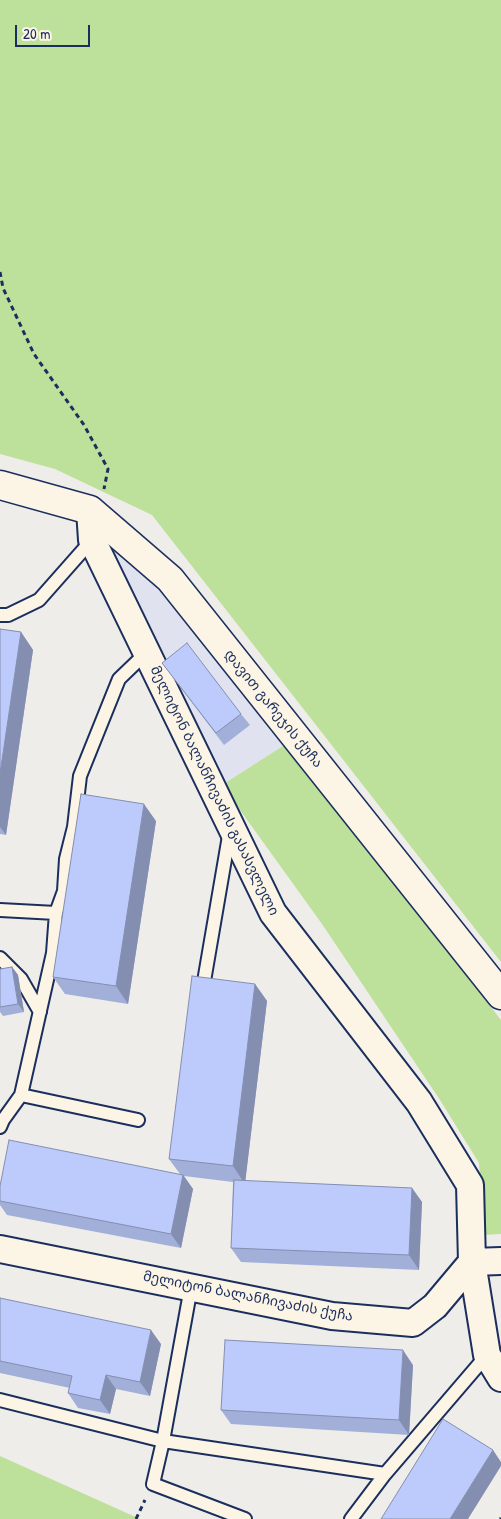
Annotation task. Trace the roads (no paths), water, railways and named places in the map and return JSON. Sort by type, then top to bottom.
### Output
[{"type":"main road","name":"დავით გარეჯის ქუჩა","points":[[0,485],[90,510],[170,579],[501,995]]},
{"type":"street","name":"მელიტონ ბალანჩივაძის გასასვლელი","points":[[90,510],[92,540],[273,914],[419,1102],[470,1185],[472,1262],[487,1355],[501,1378]]},
{"type":"street","name":"მელიტონ ბალანჩივაძის ქუჩა","points":[[0,1249],[332,1316],[413,1324],[435,1306],[472,1262]]},
{"type":"street","points":[[472,1262],[501,1261]]},
{"type":"lane","points":[[0,615],[8,615],[39,600],[92,540]]},
{"type":"lane","points":[[1,1122],[21,1095],[40,1012],[53,953],[56,913],[64,891],[66,859],[74,827],[80,776],[119,679],[146,653]]},
{"type":"lane","points":[[199,1008],[230,826]]},
{"type":"lane","points":[[0,910],[56,913]]},
{"type":"lane","points":[[0,958],[21,978],[40,1012]]},
{"type":"lane","points":[[21,1095],[138,1120]]},
{"type":"lane","points":[[192,1287],[153,1484],[245,1519]]},
{"type":"lane","points":[[352,1519],[385,1474],[487,1355]]},
{"type":"lane","points":[[0,1400],[162,1441],[385,1474]]}]
